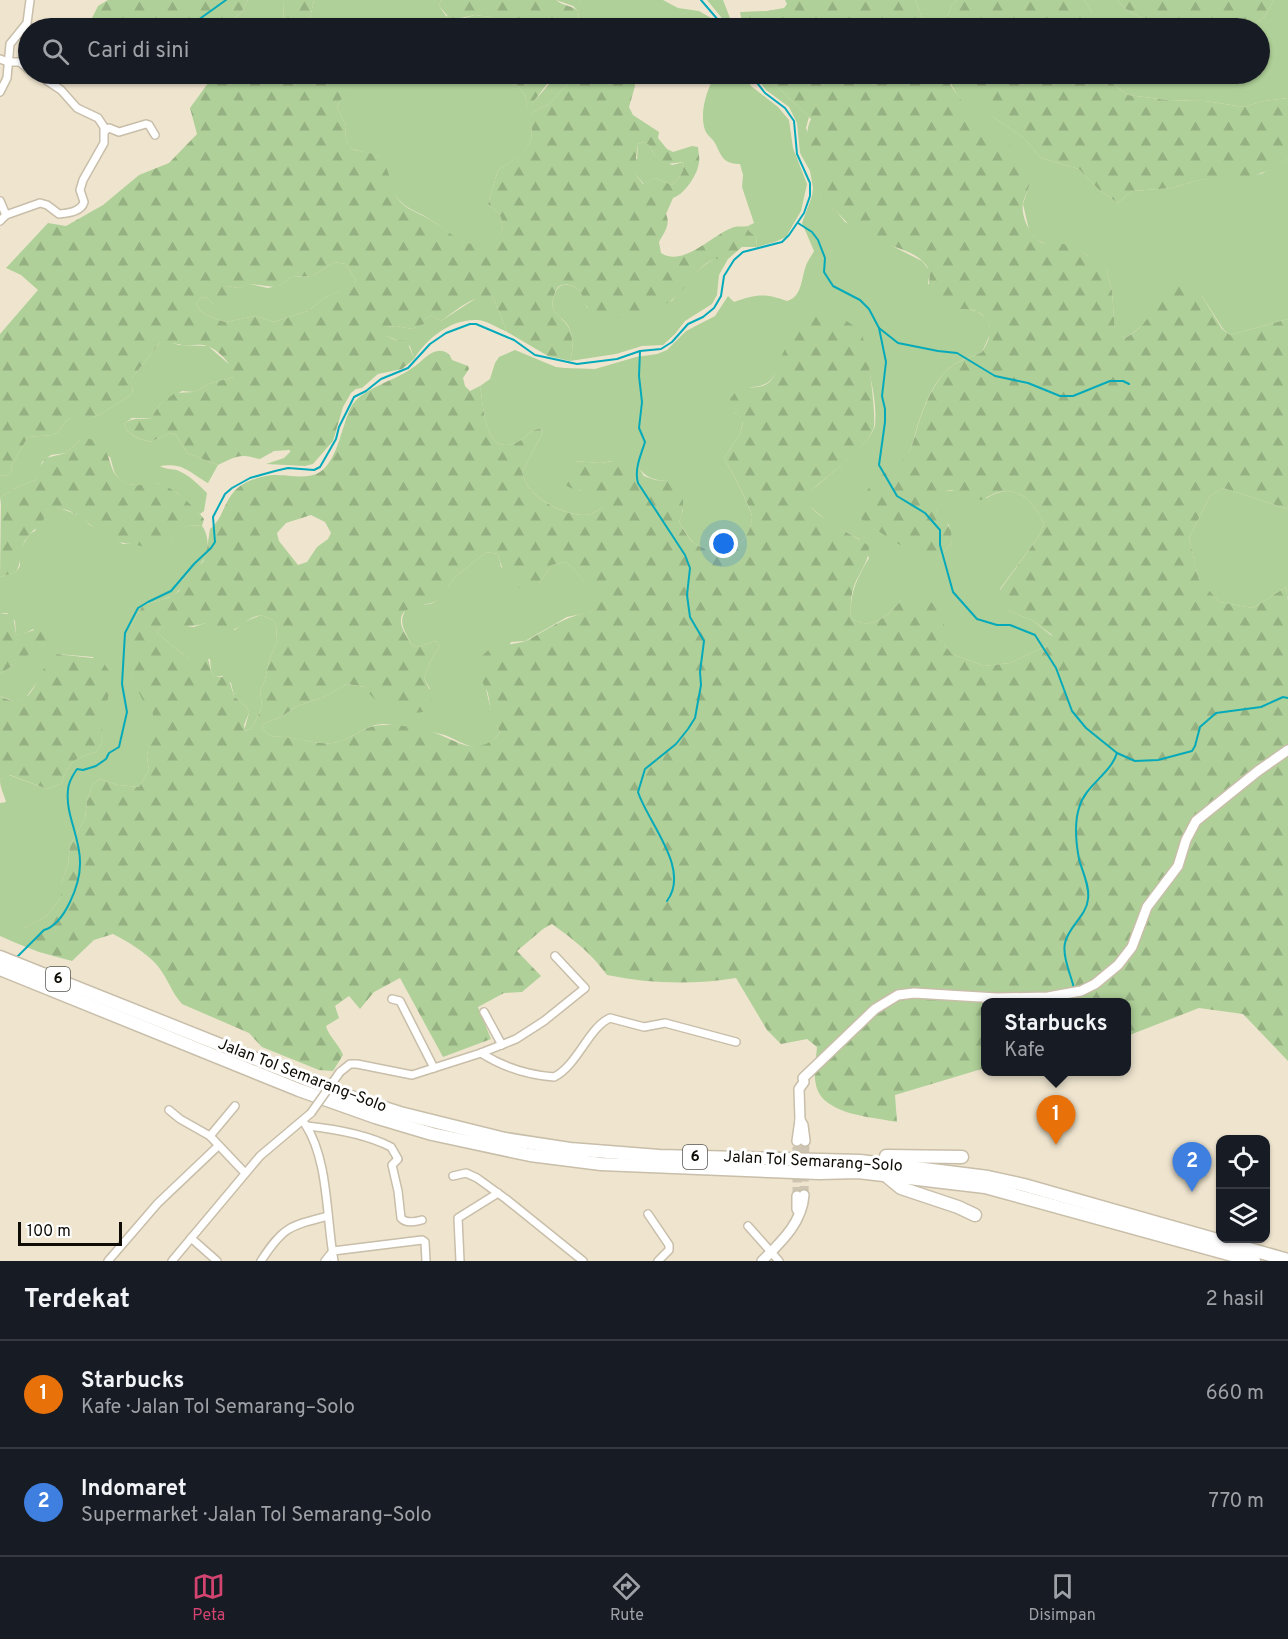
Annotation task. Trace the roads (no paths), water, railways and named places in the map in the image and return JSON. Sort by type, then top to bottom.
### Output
[{"type":"highway","name":"Jalan Tol Semarang–Solo","points":[[0,957],[326,1100],[423,1132],[530,1155],[601,1164],[819,1173],[858,1172],[985,1187],[1254,1261]]},
{"type":"highway","name":"Jalan Tol Semarang–Solo","points":[[0,969],[356,1099],[400,1113],[505,1139],[607,1153],[883,1163],[988,1177],[1024,1185],[1288,1260]]},
{"type":"highway","points":[[831,1161],[858,1156],[962,1157]]},
{"type":"highway","points":[[884,1174],[901,1188],[975,1215]]},
{"type":"street","points":[[29,16],[30,0]]},
{"type":"street","points":[[29,16],[34,8],[35,0]]},
{"type":"street","points":[[0,92],[5,84],[10,45],[18,36]]},
{"type":"street","points":[[0,59],[18,62]]},
{"type":"street","points":[[0,221],[6,215],[40,202],[59,214],[81,208],[84,202],[80,190],[83,180],[104,143],[105,131],[98,118],[77,108],[69,97],[51,84]]},
{"type":"street","points":[[105,131],[109,128],[119,132],[146,124],[155,135]]},
{"type":"street","points":[[0,201],[6,215]]},
{"type":"street","points":[[801,1141],[799,1089],[804,1082],[803,1078],[876,1009],[898,995],[914,993],[1018,998],[1048,997],[1081,992],[1108,974],[1132,947],[1147,907],[1178,866],[1186,840],[1196,821],[1288,750]]},
{"type":"street","points":[[172,1261],[244,1173],[274,1143],[305,1123],[340,1072],[350,1064],[409,1075],[502,1045],[544,1021],[585,988],[555,956]]},
{"type":"street","points":[[392,999],[400,1002],[434,1068]]},
{"type":"street","points":[[484,1012],[502,1045]]},
{"type":"street","points":[[481,1053],[515,1070],[554,1077],[563,1071],[603,1021],[610,1018],[644,1027],[664,1023],[736,1042]]},
{"type":"street","points":[[210,1136],[235,1106]]},
{"type":"street","points":[[169,1110],[210,1136],[244,1173]]},
{"type":"street","points":[[305,1123],[317,1150],[334,1261]]},
{"type":"street","points":[[305,1123],[353,1134],[391,1147],[398,1160],[392,1166],[401,1218],[403,1221],[410,1222],[422,1220]]},
{"type":"street","points":[[111,1260],[158,1203],[218,1146]]},
{"type":"street","points":[[453,1176],[469,1173],[498,1193],[583,1261]]},
{"type":"street","points":[[460,1261],[458,1218],[498,1193]]},
{"type":"street","points":[[762,1261],[792,1228],[799,1212],[797,1209],[800,1195]]},
{"type":"street","points":[[648,1214],[669,1245],[668,1251],[658,1261]]},
{"type":"street","points":[[261,1261],[285,1230],[328,1216]]},
{"type":"street","points":[[748,1226],[779,1261]]},
{"type":"street","points":[[191,1238],[217,1261]]},
{"type":"street","points":[[325,1261],[333,1251],[422,1240],[425,1242],[426,1261]]},
{"type":"waterway","points":[[201,18],[226,0]]},
{"type":"waterway","points":[[701,0],[716,18]]},
{"type":"waterway","points":[[16,958],[44,930],[58,920],[65,912],[74,892],[79,872],[80,854],[69,808],[68,787],[77,769],[83,770],[96,766],[119,747],[127,712],[122,684],[125,633],[138,608],[171,591],[211,548],[215,542],[213,517],[225,494],[250,478],[288,468],[314,470],[320,467],[336,439],[339,427],[354,397],[381,379],[408,368],[430,344],[446,333],[470,324],[476,324],[514,340],[535,355],[577,364],[617,359],[640,351],[661,349],[672,342],[688,324],[703,317],[714,308],[721,296],[724,276],[734,260],[743,252],[782,242],[789,235],[804,213],[810,196],[810,183],[797,154],[794,121],[785,108],[765,93],[758,84]]},
{"type":"waterway","points":[[798,223],[812,232],[818,240],[825,258],[824,272],[833,286],[860,300],[869,309],[879,328],[886,362],[882,396],[885,422],[879,465],[897,496],[925,513],[940,530],[940,545],[953,592],[977,619],[997,625],[1010,625],[1035,635],[1056,668],[1072,711],[1086,728],[1117,753],[1135,761],[1158,760],[1192,751],[1200,727],[1216,713],[1261,707],[1283,697],[1288,698]]},
{"type":"waterway","points":[[879,328],[898,343],[957,353],[995,376],[1028,383],[1060,396],[1073,396],[1110,381],[1123,381],[1129,384]]},
{"type":"waterway","points":[[640,351],[639,376],[642,402],[639,428],[645,442],[637,467],[638,483],[685,555],[690,568],[687,595],[690,617],[704,641],[700,672],[701,685],[695,718],[676,744],[645,769],[638,792],[671,861],[674,875],[673,888],[667,901]]},
{"type":"waterway","points":[[1074,988],[1064,948],[1067,937],[1087,905],[1088,894],[1077,847],[1077,814],[1086,793],[1109,768],[1117,753]]},
{"type":"waterway","points":[[1075,994],[1076,998]]},
{"type":"tunnel","points":[[797,1141],[797,1196]]},
{"type":"tunnel","points":[[804,1195],[805,1141]]},
{"type":"place","name":"Starbucks","points":[[1056,1145]]},
{"type":"place","name":"Indomaret","points":[[1192,1192]]}]
